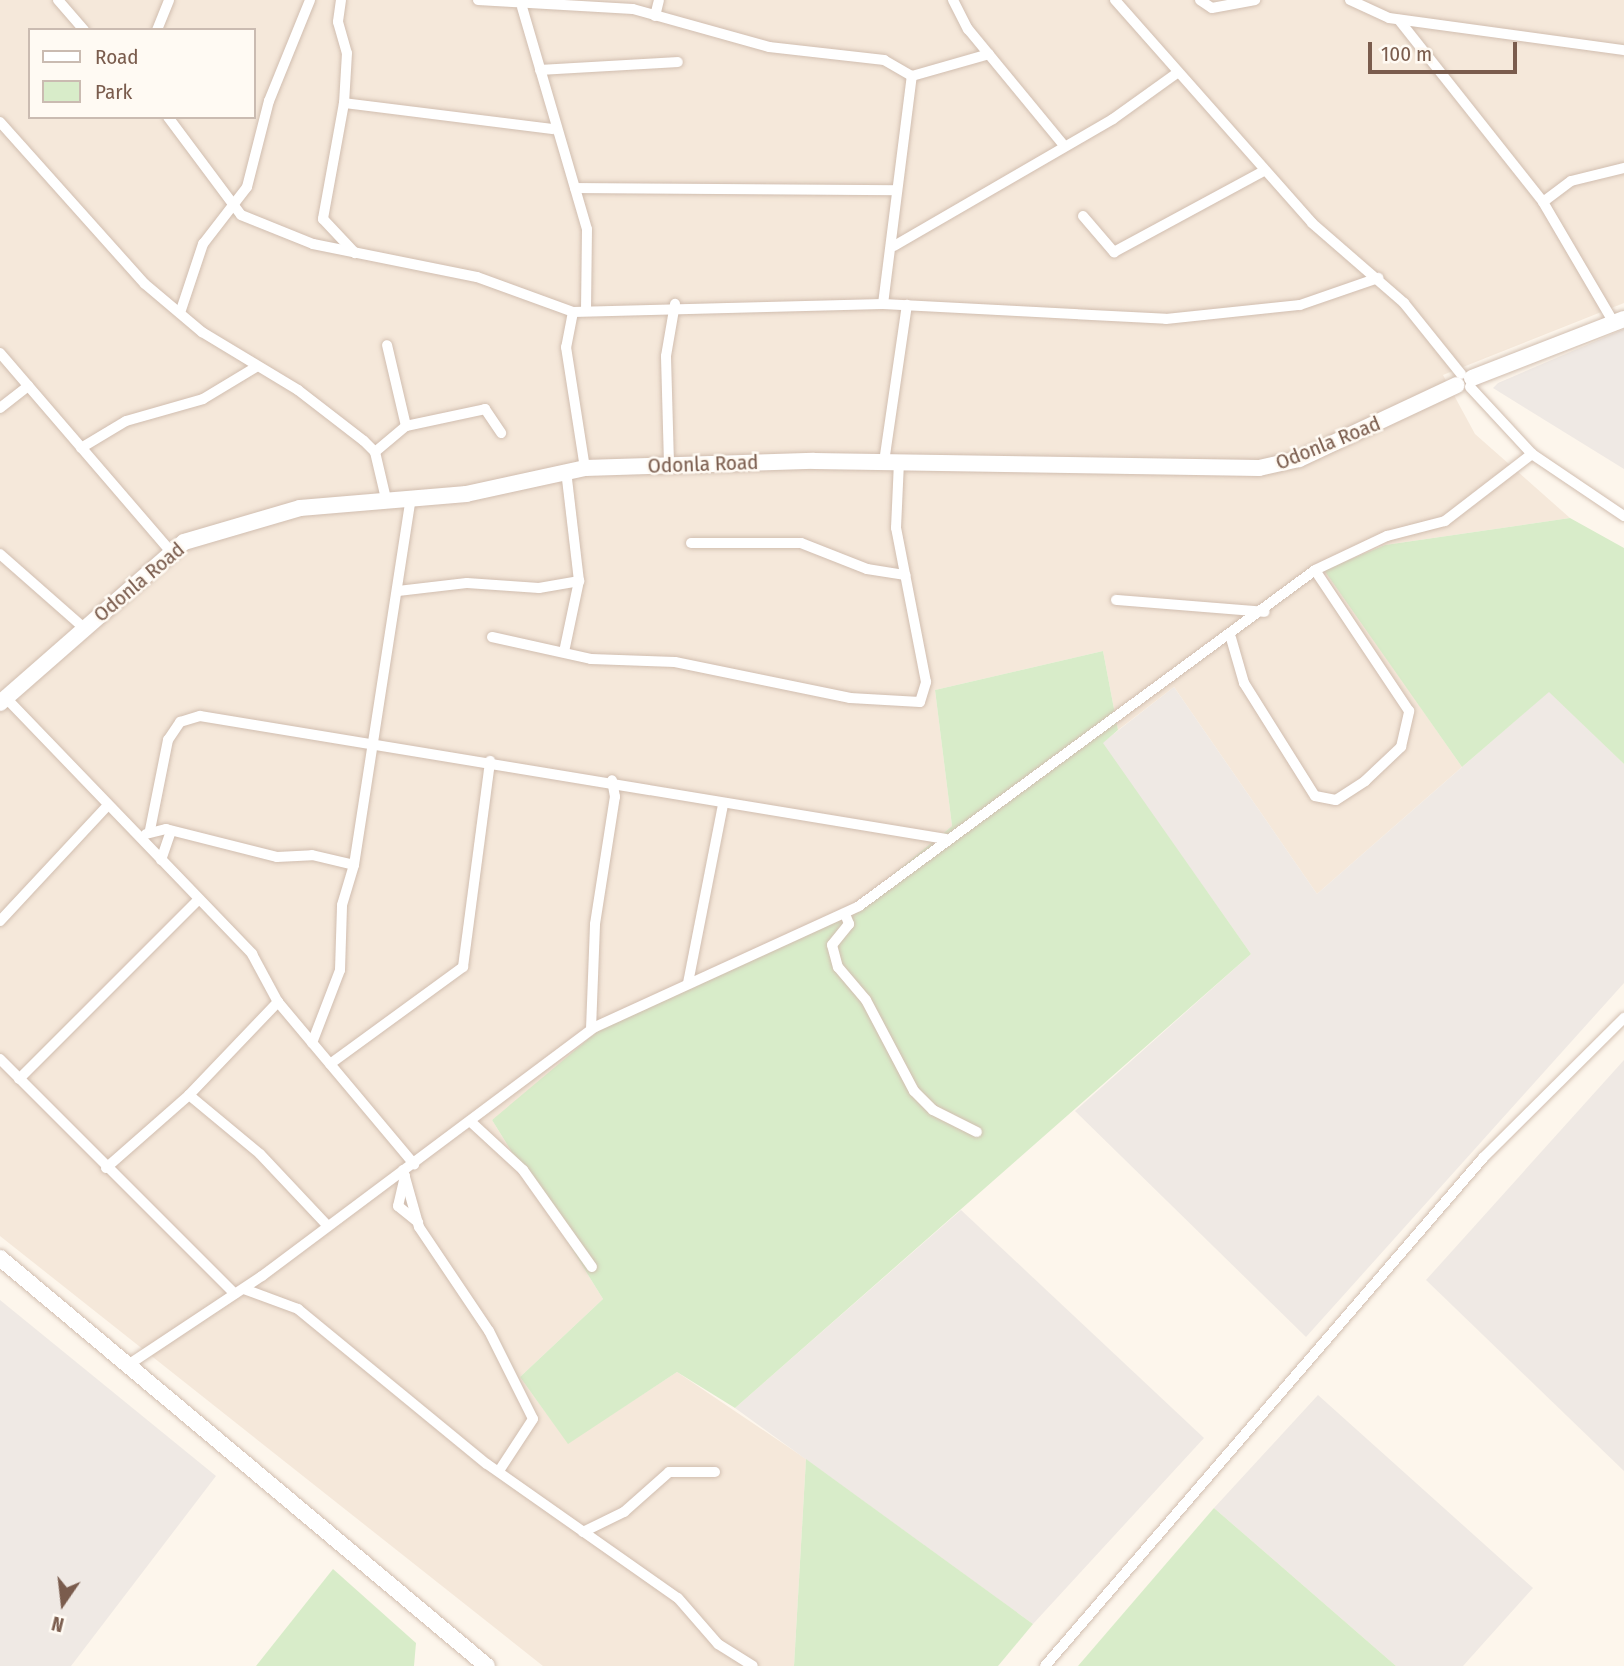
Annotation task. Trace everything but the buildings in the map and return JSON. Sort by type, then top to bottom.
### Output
[{"type":"street","points":[[58,0],[82,28]]},
{"type":"street","points":[[159,28],[169,0]]},
{"type":"street","points":[[181,310],[203,244],[247,187],[269,101],[310,0]]},
{"type":"street","points":[[341,0],[338,23],[347,53],[344,103],[323,219],[357,255]]},
{"type":"street","points":[[478,0],[522,7],[581,4],[655,16],[769,47],[884,60],[912,76],[989,54]]},
{"type":"street","points":[[655,16],[659,0]]},
{"type":"street","points":[[953,0],[989,54],[1062,143]]},
{"type":"street","points":[[1115,0],[1312,223],[1378,278],[1425,324],[1465,381],[1532,454],[1624,516]]},
{"type":"street","points":[[1200,0],[1212,8],[1255,0]]},
{"type":"street","points":[[1354,1],[1399,20],[1624,50]]},
{"type":"street","points":[[522,7],[553,130],[575,188],[588,234],[586,310]]},
{"type":"street","points":[[1399,20],[1543,202],[1619,321]]},
{"type":"street","points":[[540,70],[678,61]]},
{"type":"street","points":[[894,246],[1062,143],[1113,118],[1177,73]]},
{"type":"street","points":[[884,304],[894,246],[896,190],[912,76]]},
{"type":"street","points":[[344,103],[553,130]]},
{"type":"street","points":[[169,119],[232,206],[313,244],[357,255],[477,277],[573,312],[675,304],[884,304],[1166,319],[1300,304],[1378,278]]},
{"type":"street","points":[[0,122],[145,284],[257,367],[298,390],[375,452],[386,499]]},
{"type":"street","points":[[1543,202],[1571,181],[1624,168]]},
{"type":"street","points":[[1083,216],[1114,251],[1264,171]]},
{"type":"street","points":[[575,188],[896,190]]},
{"type":"street","points":[[669,464],[666,356],[675,304]]},
{"type":"street","points":[[492,637],[564,652],[675,662],[911,705],[920,702],[926,682],[897,528],[891,463],[907,305]]},
{"type":"street","points":[[573,312],[566,347],[585,468]]},
{"type":"street","name":"Odonla Road","points":[[4,701],[171,552],[232,523],[386,499],[466,494],[585,468],[669,464],[891,463],[1278,466],[1465,381],[1619,321]]},
{"type":"street","points":[[387,345],[406,426]]},
{"type":"street","points":[[0,353],[171,552]]},
{"type":"street","points":[[82,448],[126,421],[203,399],[257,367]]},
{"type":"street","points":[[0,408],[28,386]]},
{"type":"street","points":[[375,452],[406,426],[485,409],[501,433]]},
{"type":"street","points":[[128,1366],[262,1276],[326,1224],[404,1173],[591,1029],[845,914],[946,839],[1231,638],[1315,570],[1387,536],[1445,521],[1532,454]]},
{"type":"street","points":[[564,652],[579,581],[566,471]]},
{"type":"street","points":[[312,1043],[337,982],[342,905],[354,865],[411,498]]},
{"type":"street","points":[[691,543],[801,543],[867,569],[906,575]]},
{"type":"street","points":[[0,554],[84,628]]},
{"type":"street","points":[[1231,638],[1244,683],[1315,796],[1336,800],[1365,781],[1401,747],[1409,711],[1315,570]]},
{"type":"street","points":[[398,591],[579,581]]},
{"type":"street","points":[[1116,600],[1265,612]]},
{"type":"street","points":[[4,701],[141,838],[196,902],[252,954],[278,1002],[414,1164]]},
{"type":"street","points":[[141,838],[150,830],[157,808],[168,740],[190,716],[611,780],[723,805],[946,839]]},
{"type":"street","points":[[330,1064],[463,967],[490,761]]},
{"type":"street","points":[[591,1029],[595,924],[615,797],[611,780]]},
{"type":"street","points":[[0,921],[108,805]]},
{"type":"street","points":[[688,984],[723,805]]},
{"type":"street","points":[[157,808],[169,830],[161,860]]},
{"type":"street","points":[[150,830],[169,830],[277,857],[312,855],[354,865]]},
{"type":"street","points":[[19,1079],[196,902]]},
{"type":"street","points":[[845,914],[849,924],[832,945],[838,967],[866,1000],[914,1091],[933,1110],[978,1132]]},
{"type":"street","points":[[106,1168],[189,1095],[278,1002]]},
{"type":"street","points":[[1045,1666],[1483,1158],[1624,1018]]},
{"type":"street","points":[[0,1059],[106,1168],[239,1291],[263,1294],[298,1309],[499,1471],[678,1598],[718,1644],[753,1666]]},
{"type":"street","points":[[189,1095],[260,1154],[326,1224]]},
{"type":"street","points":[[471,1122],[523,1170],[592,1267]]},
{"type":"street","points":[[404,1173],[418,1222],[489,1331],[533,1419],[499,1471]]},
{"type":"street","points":[[404,1173],[398,1206],[418,1222]]},
{"type":"street","points":[[0,1258],[487,1666]]},
{"type":"street","points":[[262,1276],[263,1294]]},
{"type":"street","points":[[583,1532],[624,1512],[669,1472],[715,1472]]},
{"type":"shaded area","points":[[0,0],[1624,0],[1624,303],[1443,375],[1475,434],[1570,518],[1385,545],[1325,570],[1462,767],[1317,894],[1174,687],[1118,730],[1103,651],[935,690],[952,826],[863,899],[492,1120],[603,1299],[520,1377],[568,1443],[677,1372],[806,1459],[794,1666],[543,1666],[0,1236]]},
{"type":"shaded area","points":[[1624,329],[1624,469],[1493,388],[1498,383]]},
{"type":"shaded area","points":[[1174,687],[1317,894],[1549,691],[1624,764],[1624,983],[1306,1337],[1075,1111],[1251,954],[1102,743]]},
{"type":"shaded area","points":[[1624,1060],[1624,1471],[1426,1280]]},
{"type":"shaded area","points":[[961,1210],[1204,1438],[1033,1624],[735,1408]]},
{"type":"shaded area","points":[[0,1300],[216,1476],[71,1666],[0,1666]]},
{"type":"shaded area","points":[[1318,1395],[1533,1588],[1463,1666],[1396,1666],[1214,1508]]},
{"type":"green space","points":[[1570,518],[1624,548],[1624,764],[1549,692],[1462,767],[1324,570],[1385,545]]},
{"type":"green space","points":[[1103,651],[1118,730],[1103,743],[1251,954],[735,1408],[677,1372],[568,1444],[520,1377],[603,1299],[492,1120],[598,1031],[863,899],[952,826],[935,690]]},
{"type":"green space","points":[[806,1459],[1033,1624],[998,1666],[794,1666]]},
{"type":"green space","points":[[1214,1508],[1396,1666],[1078,1666]]},
{"type":"green space","points":[[333,1569],[416,1643],[414,1666],[256,1666]]}]
